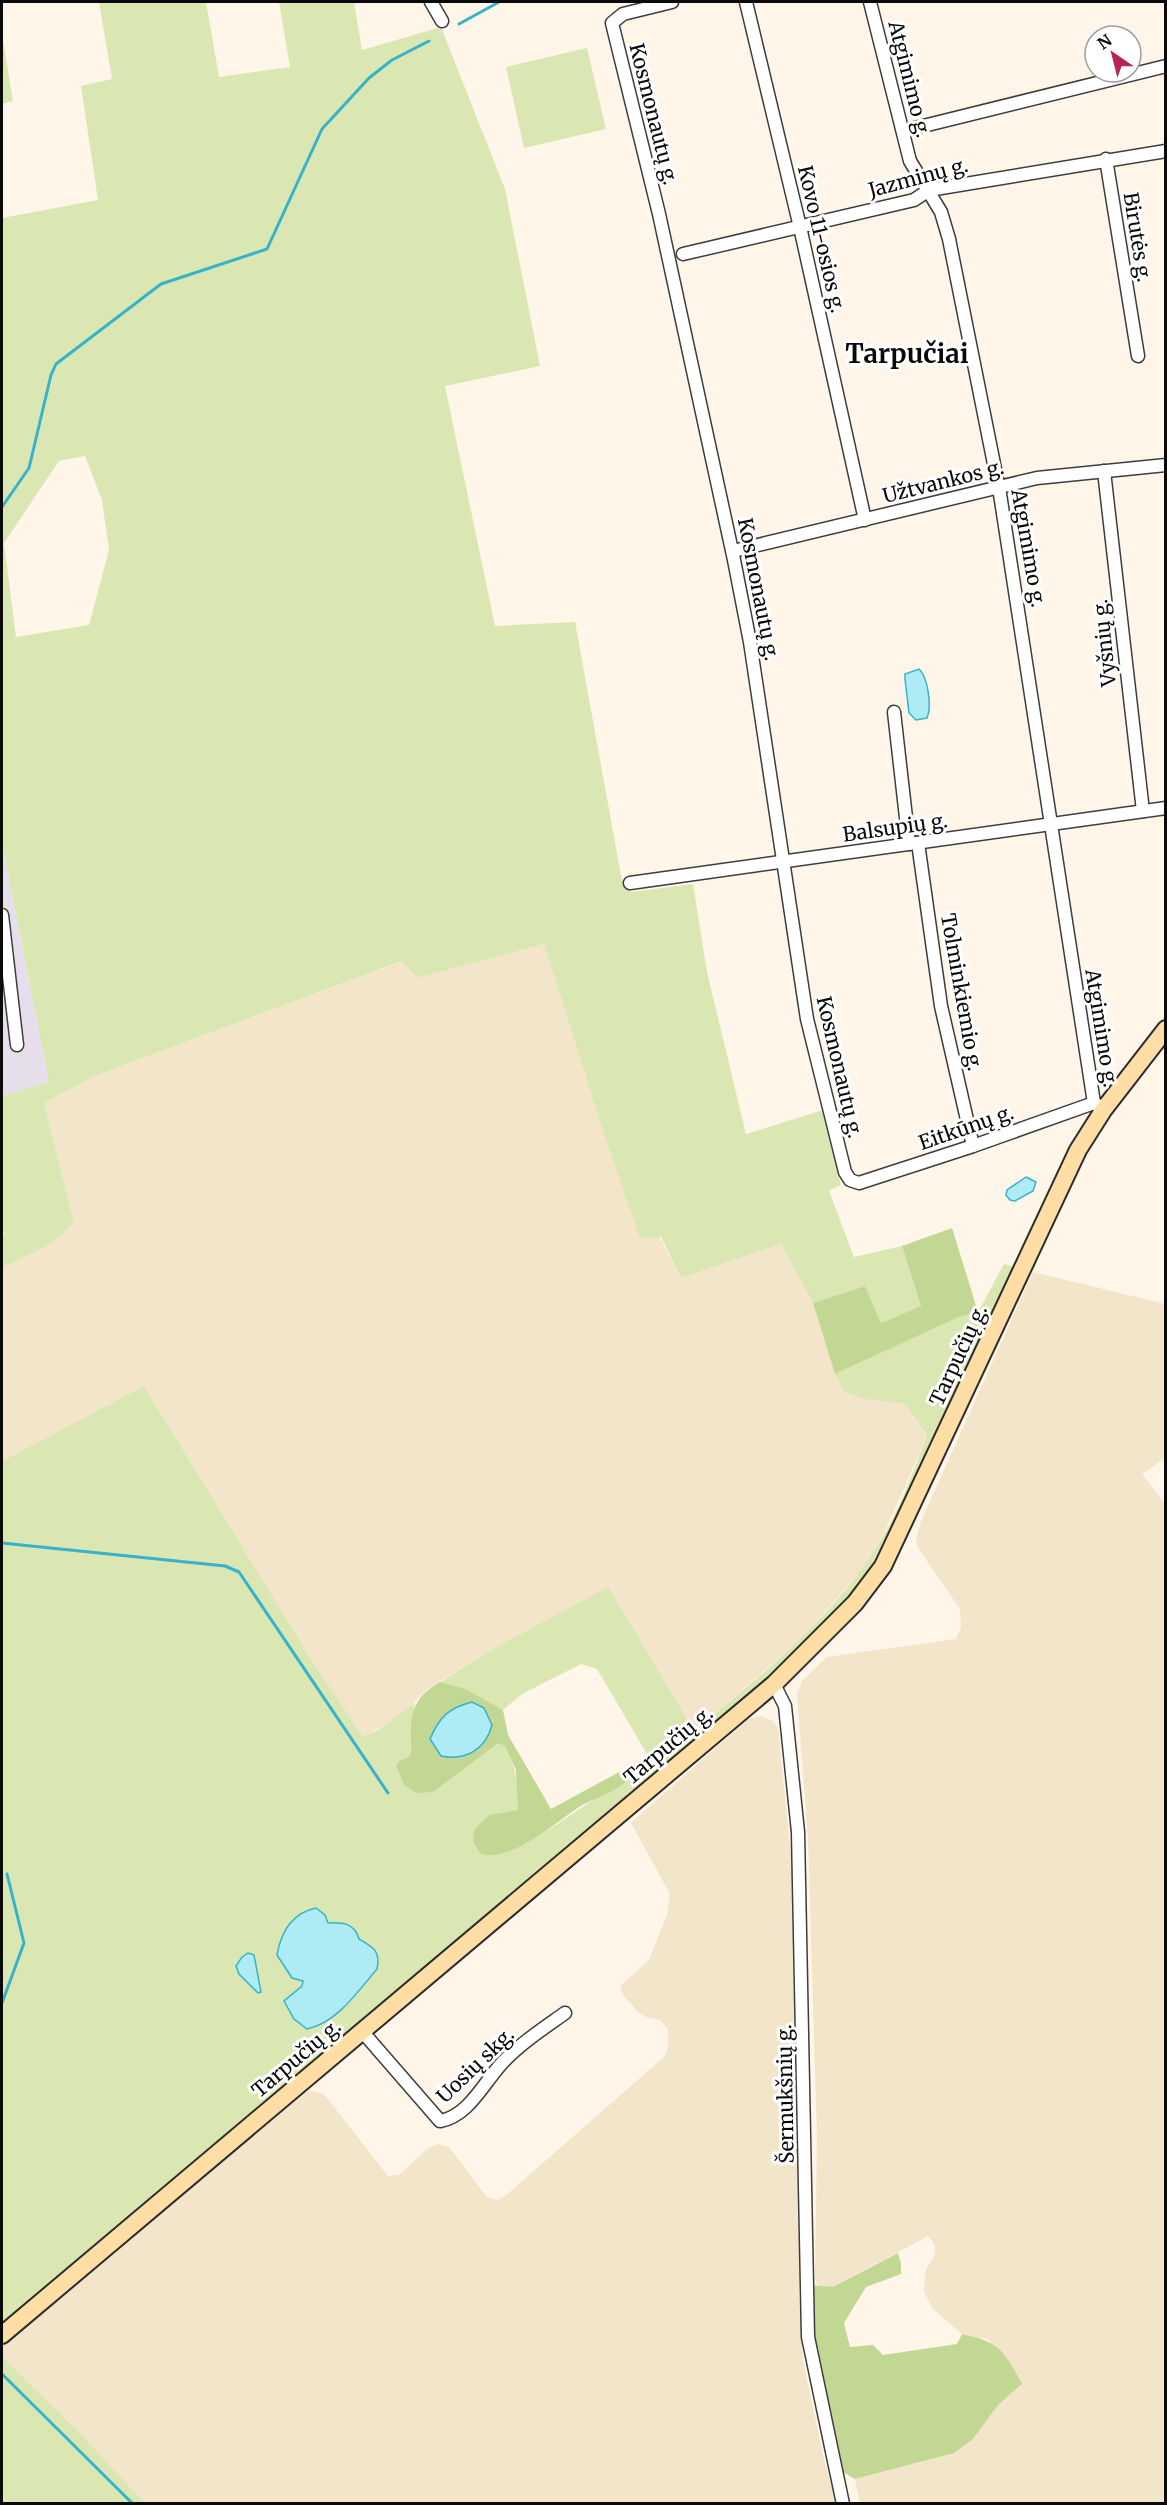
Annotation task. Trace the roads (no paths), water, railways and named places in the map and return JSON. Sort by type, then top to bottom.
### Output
[{"type":"main road","name":"Tarpučių g.","points":[[2,2335],[774,1684],[855,1603],[883,1566],[1057,1191],[1099,1106],[1166,1029]]},
{"type":"street","points":[[432,2],[442,21]]},
{"type":"street","name":"Kosmonautų g.","points":[[672,2],[622,14],[612,23],[659,214],[732,551],[750,642],[807,1019],[842,1162],[850,1180]]},
{"type":"street","name":"Kovo 11-osios g.","points":[[746,2],[800,227],[865,520]]},
{"type":"street","name":"Atgimimo g.","points":[[870,2],[910,161],[941,212],[949,239],[999,487],[1051,824],[1099,1106]]},
{"type":"street","points":[[903,131],[1166,66]]},
{"type":"street","name":"Jazminų g.","points":[[683,254],[914,200],[929,190],[1106,159],[1166,151]]},
{"type":"street","name":"Birutės g.","points":[[1106,159],[1138,356]]},
{"type":"street","name":"Užtvankos g.","points":[[732,551],[1037,478],[1166,465]]},
{"type":"street","name":"Vyšnių g.","points":[[1104,471],[1143,811]]},
{"type":"street","name":"Tolminkiemio g.","points":[[894,712],[940,1006],[973,1146]]},
{"type":"street","name":"Balsupių g.","points":[[630,883],[1166,808]]},
{"type":"street","points":[[2,915],[17,1045]]},
{"type":"street","name":"Eitkūnų g.","points":[[850,1180],[860,1183],[1099,1106]]},
{"type":"street","name":"Šermukšnių g.","points":[[774,1684],[784,1706],[798,1833],[808,2337],[843,2504]]},
{"type":"street","name":"Uosių skg.","points":[[361,2031],[440,2121],[450,2119],[478,2094],[502,2063],[565,2013]]},
{"type":"water","points":[[919,669],[927,685],[929,707],[927,718],[916,720],[909,713],[905,674]]},
{"type":"water","points":[[1026,1177],[1036,1182],[1033,1191],[1015,1201],[1010,1200],[1006,1195],[1007,1190]]},
{"type":"water","points":[[472,1702],[484,1708],[492,1725],[485,1741],[467,1755],[441,1756],[430,1739],[438,1724],[451,1710]]},
{"type":"water","points":[[316,1908],[325,1915],[328,1923],[343,1923],[351,1927],[359,1939],[375,1950],[378,1963],[377,1969],[346,2005],[328,2020],[307,2029],[294,2019],[284,2001],[302,1986],[303,1981],[292,1978],[277,1955],[281,1939],[289,1925],[300,1914]]},
{"type":"water","points":[[248,1953],[254,1955],[261,1992],[258,1993],[239,1974],[236,1966]]},
{"type":"waterway","points":[[459,24],[499,2]]},
{"type":"waterway","points":[[2,507],[29,468],[51,375],[56,364],[161,284],[267,249],[322,129],[369,78],[392,60],[429,41]]},
{"type":"waterway","points":[[2,1543],[225,1566],[239,1572],[388,1793]]},
{"type":"waterway","points":[[2,2003],[24,1943],[7,1874]]},
{"type":"waterway","points":[[2,2374],[133,2504]]},
{"type":"district","name":"Tarpučiai","points":[[907,353]]}]
